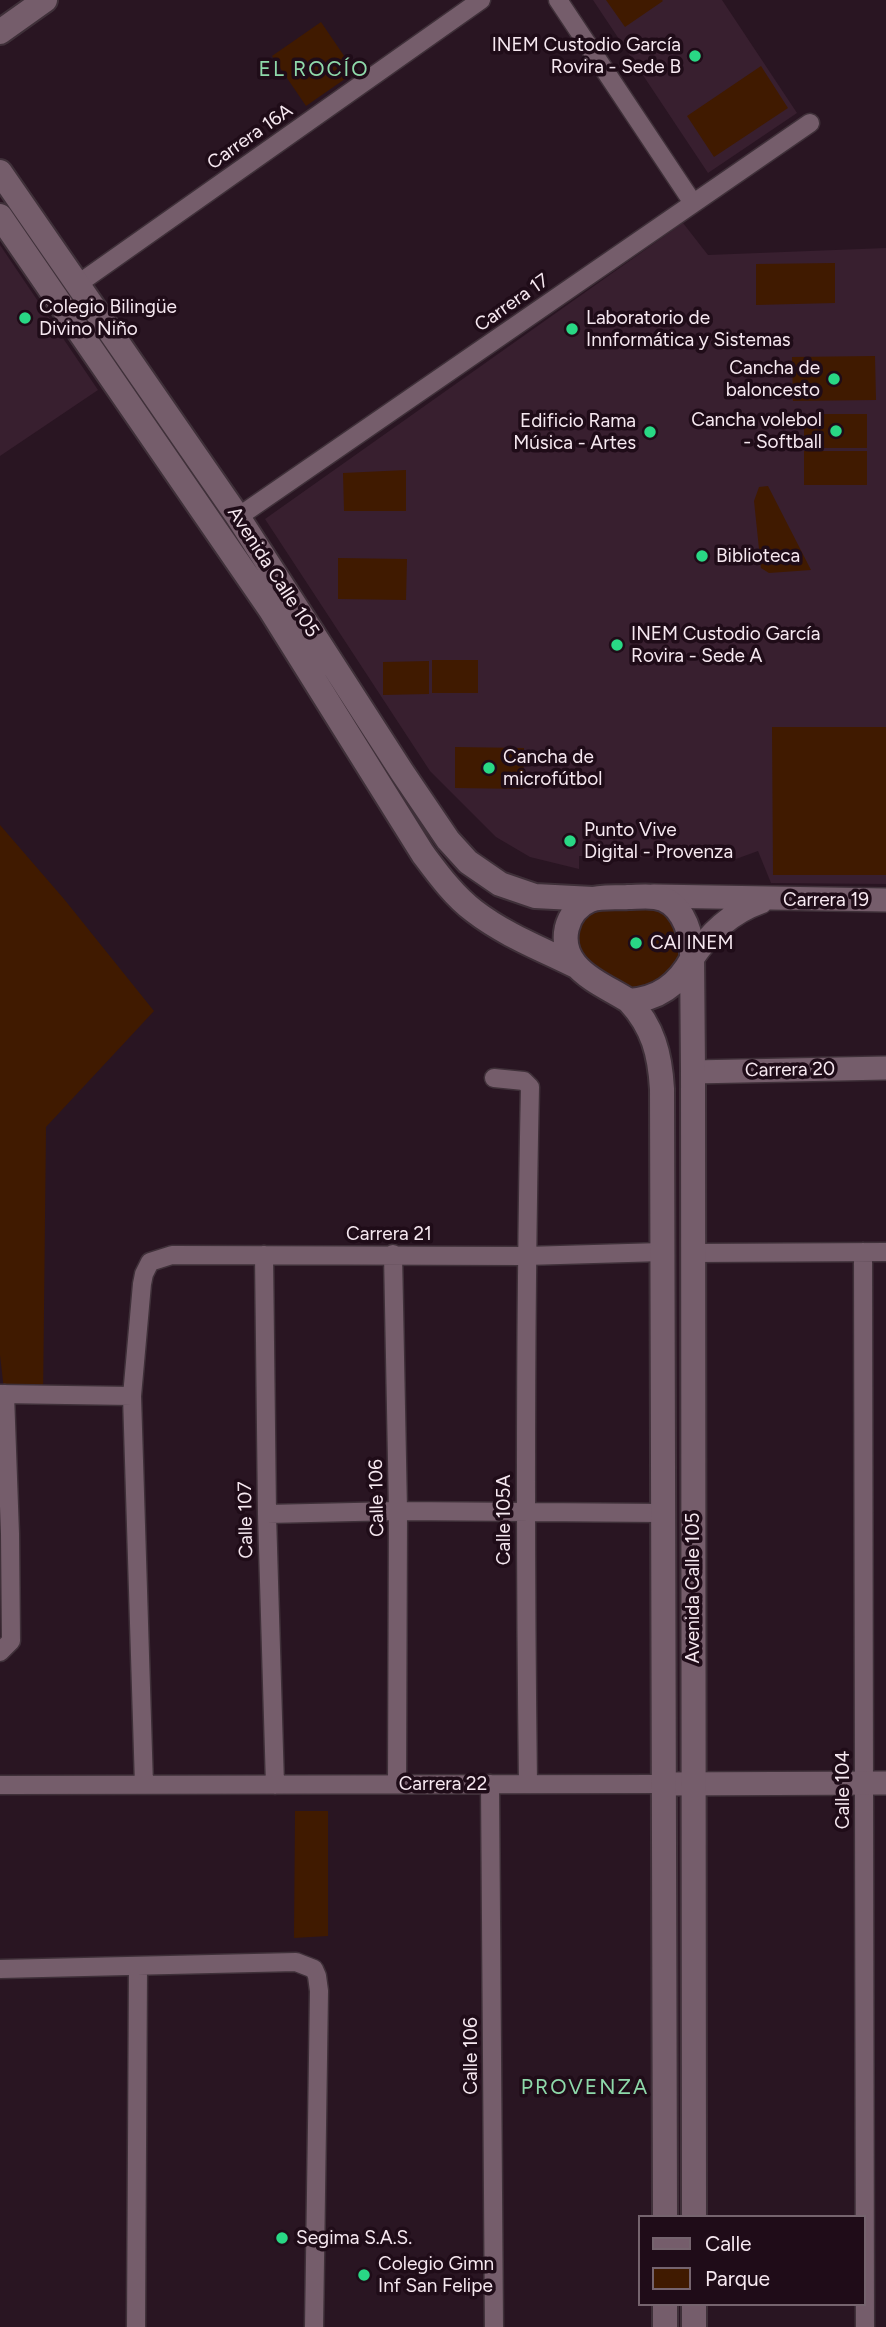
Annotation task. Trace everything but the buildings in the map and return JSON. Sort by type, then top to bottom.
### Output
[{"type":"main road","points":[[0,32],[45,0]]},
{"type":"main road","name":"Avenida Calle 105","points":[[0,172],[238,517],[402,772],[459,852],[482,874],[515,890],[535,896],[593,898]]},
{"type":"main road","name":"Avenida Calle 105","points":[[0,216],[270,609],[423,854],[441,878],[473,911],[504,930],[576,965]]},
{"type":"main road","points":[[654,897],[666,900],[674,906],[684,919],[691,938],[692,959],[677,982],[655,997],[629,1002],[576,965],[565,941],[566,928],[581,905],[593,898],[654,897]]},
{"type":"main road","name":"Avenida Calle 105","points":[[692,959],[694,2215]]},
{"type":"main road","name":"Avenida Calle 105","points":[[629,1002],[648,1027],[657,1046],[661,1065],[665,2215]]},
{"type":"main road","points":[[665,2306],[665,2327]]},
{"type":"main road","points":[[694,2306],[694,2327]]},
{"type":"street","name":"Carrera 16A","points":[[78,284],[481,0]]},
{"type":"street","points":[[558,0],[693,203]]},
{"type":"street","name":"Carrera 17","points":[[238,517],[810,122]]},
{"type":"street","name":"Carrera 19","points":[[654,897],[886,900]]},
{"type":"street","name":"Carrera 19","points":[[692,959],[727,919],[767,900]]},
{"type":"street","name":"Carrera 20","points":[[693,1072],[886,1068]]},
{"type":"street","name":"Calle 105A","points":[[495,1078],[523,1081],[530,1087],[525,1512],[528,1784]]},
{"type":"street","name":"Carrera 21","points":[[132,1396],[144,1274],[150,1262],[173,1255],[526,1256],[662,1252]]},
{"type":"street","name":"Calle 104","points":[[863,1252],[875,1783],[865,2327]]},
{"type":"street","points":[[693,1253],[886,1252]]},
{"type":"street","name":"Calle 106","points":[[393,1254],[398,1511],[397,1784]]},
{"type":"street","name":"Calle 107","points":[[264,1255],[267,1514],[275,1785]]},
{"type":"street","points":[[0,1652],[5,1650],[11,1641],[2,1394],[132,1396],[144,1785]]},
{"type":"street","points":[[267,1514],[398,1511],[663,1513]]},
{"type":"street","name":"Carrera 22","points":[[0,1785],[875,1783]]},
{"type":"street","name":"Calle 106","points":[[490,1784],[494,2327]]},
{"type":"street","points":[[0,1969],[296,1962],[314,1969],[319,1991],[314,2327]]},
{"type":"street","points":[[136,2327],[138,1967]]},
{"type":"shaded area","name":"INEM Custodio García Rovira - Sede B","points":[[593,0],[722,0],[797,113],[708,173]]},
{"type":"shaded area","name":"INEM Custodio García Rovira - Sede A","points":[[683,223],[708,255],[886,248],[886,884],[771,883],[758,851],[736,859],[579,856],[579,869],[530,857],[496,837],[430,771],[265,519]]},
{"type":"shaded area","name":"Colegio Bilingüe Divino Niño","points":[[0,245],[98,390],[0,456]]},
{"type":"green space","points":[[606,0],[662,0],[663,1],[625,27]]},
{"type":"green space","points":[[321,22],[355,72],[306,106],[272,56]]},
{"type":"green space","points":[[761,66],[788,108],[714,157],[687,116]]},
{"type":"green space","name":"Cancha de baloncesto","points":[[835,263],[835,303],[756,305],[756,264]]},
{"type":"green space","name":"Cancha de baloncesto","points":[[875,356],[876,400],[793,401],[792,357]]},
{"type":"green space","name":"Cancha volebol - Softball","points":[[804,414],[867,414],[867,448],[804,448]]},
{"type":"green space","name":"Cancha volebol - Softball","points":[[804,451],[867,451],[867,485],[804,485]]},
{"type":"green space","points":[[406,470],[406,511],[344,511],[343,473]]},
{"type":"green space","points":[[768,486],[811,570],[769,573],[761,568],[754,501],[759,487]]},
{"type":"green space","points":[[338,558],[407,559],[406,600],[338,599]]},
{"type":"green space","points":[[432,660],[478,660],[478,693],[432,693]]},
{"type":"green space","points":[[429,661],[429,694],[383,695],[383,662]]},
{"type":"green space","points":[[772,727],[886,727],[886,875],[773,875]]},
{"type":"green space","name":"Cancha de microfútbol","points":[[455,747],[524,748],[523,789],[455,788]]},
{"type":"green space","points":[[0,825],[64,899],[154,1011],[46,1127],[43,1401],[4,1390],[0,1355]]},
{"type":"green space","points":[[654,906],[662,910],[674,925],[680,943],[678,961],[665,976],[648,986],[631,988],[583,958],[575,930],[582,920],[600,909],[610,907]]},
{"type":"green space","points":[[295,1811],[328,1811],[328,1936],[294,1938]]},
{"type":"place","name":"INEM Custodio García Rovira - Sede B","points":[[695,56]]},
{"type":"place","name":"Colegio Bilingüe Divino Niño","points":[[25,318]]},
{"type":"place","name":"Laboratorio de Innformática y Sistemas","points":[[572,329]]},
{"type":"place","name":"Cancha de baloncesto","points":[[834,379]]},
{"type":"place","name":"Cancha volebol - Softball","points":[[836,431]]},
{"type":"place","name":"Edificio Rama Música - Artes","points":[[650,432]]},
{"type":"place","name":"Biblioteca","points":[[702,556]]},
{"type":"place","name":"INEM Custodio García Rovira - Sede A","points":[[617,645]]},
{"type":"place","name":"Cancha de microfútbol","points":[[489,768]]},
{"type":"place","name":"Punto Vive Digital - Provenza","points":[[570,841]]},
{"type":"place","name":"CAI INEM","points":[[636,943]]},
{"type":"place","name":"Segima S.A.S.","points":[[282,2238]]},
{"type":"place","name":"Colegio Gimn Inf San Felipe","points":[[364,2275]]},
{"type":"district","name":"EL ROCÍO","points":[[314,70]]},
{"type":"district","name":"PROVENZA","points":[[585,2088]]}]
